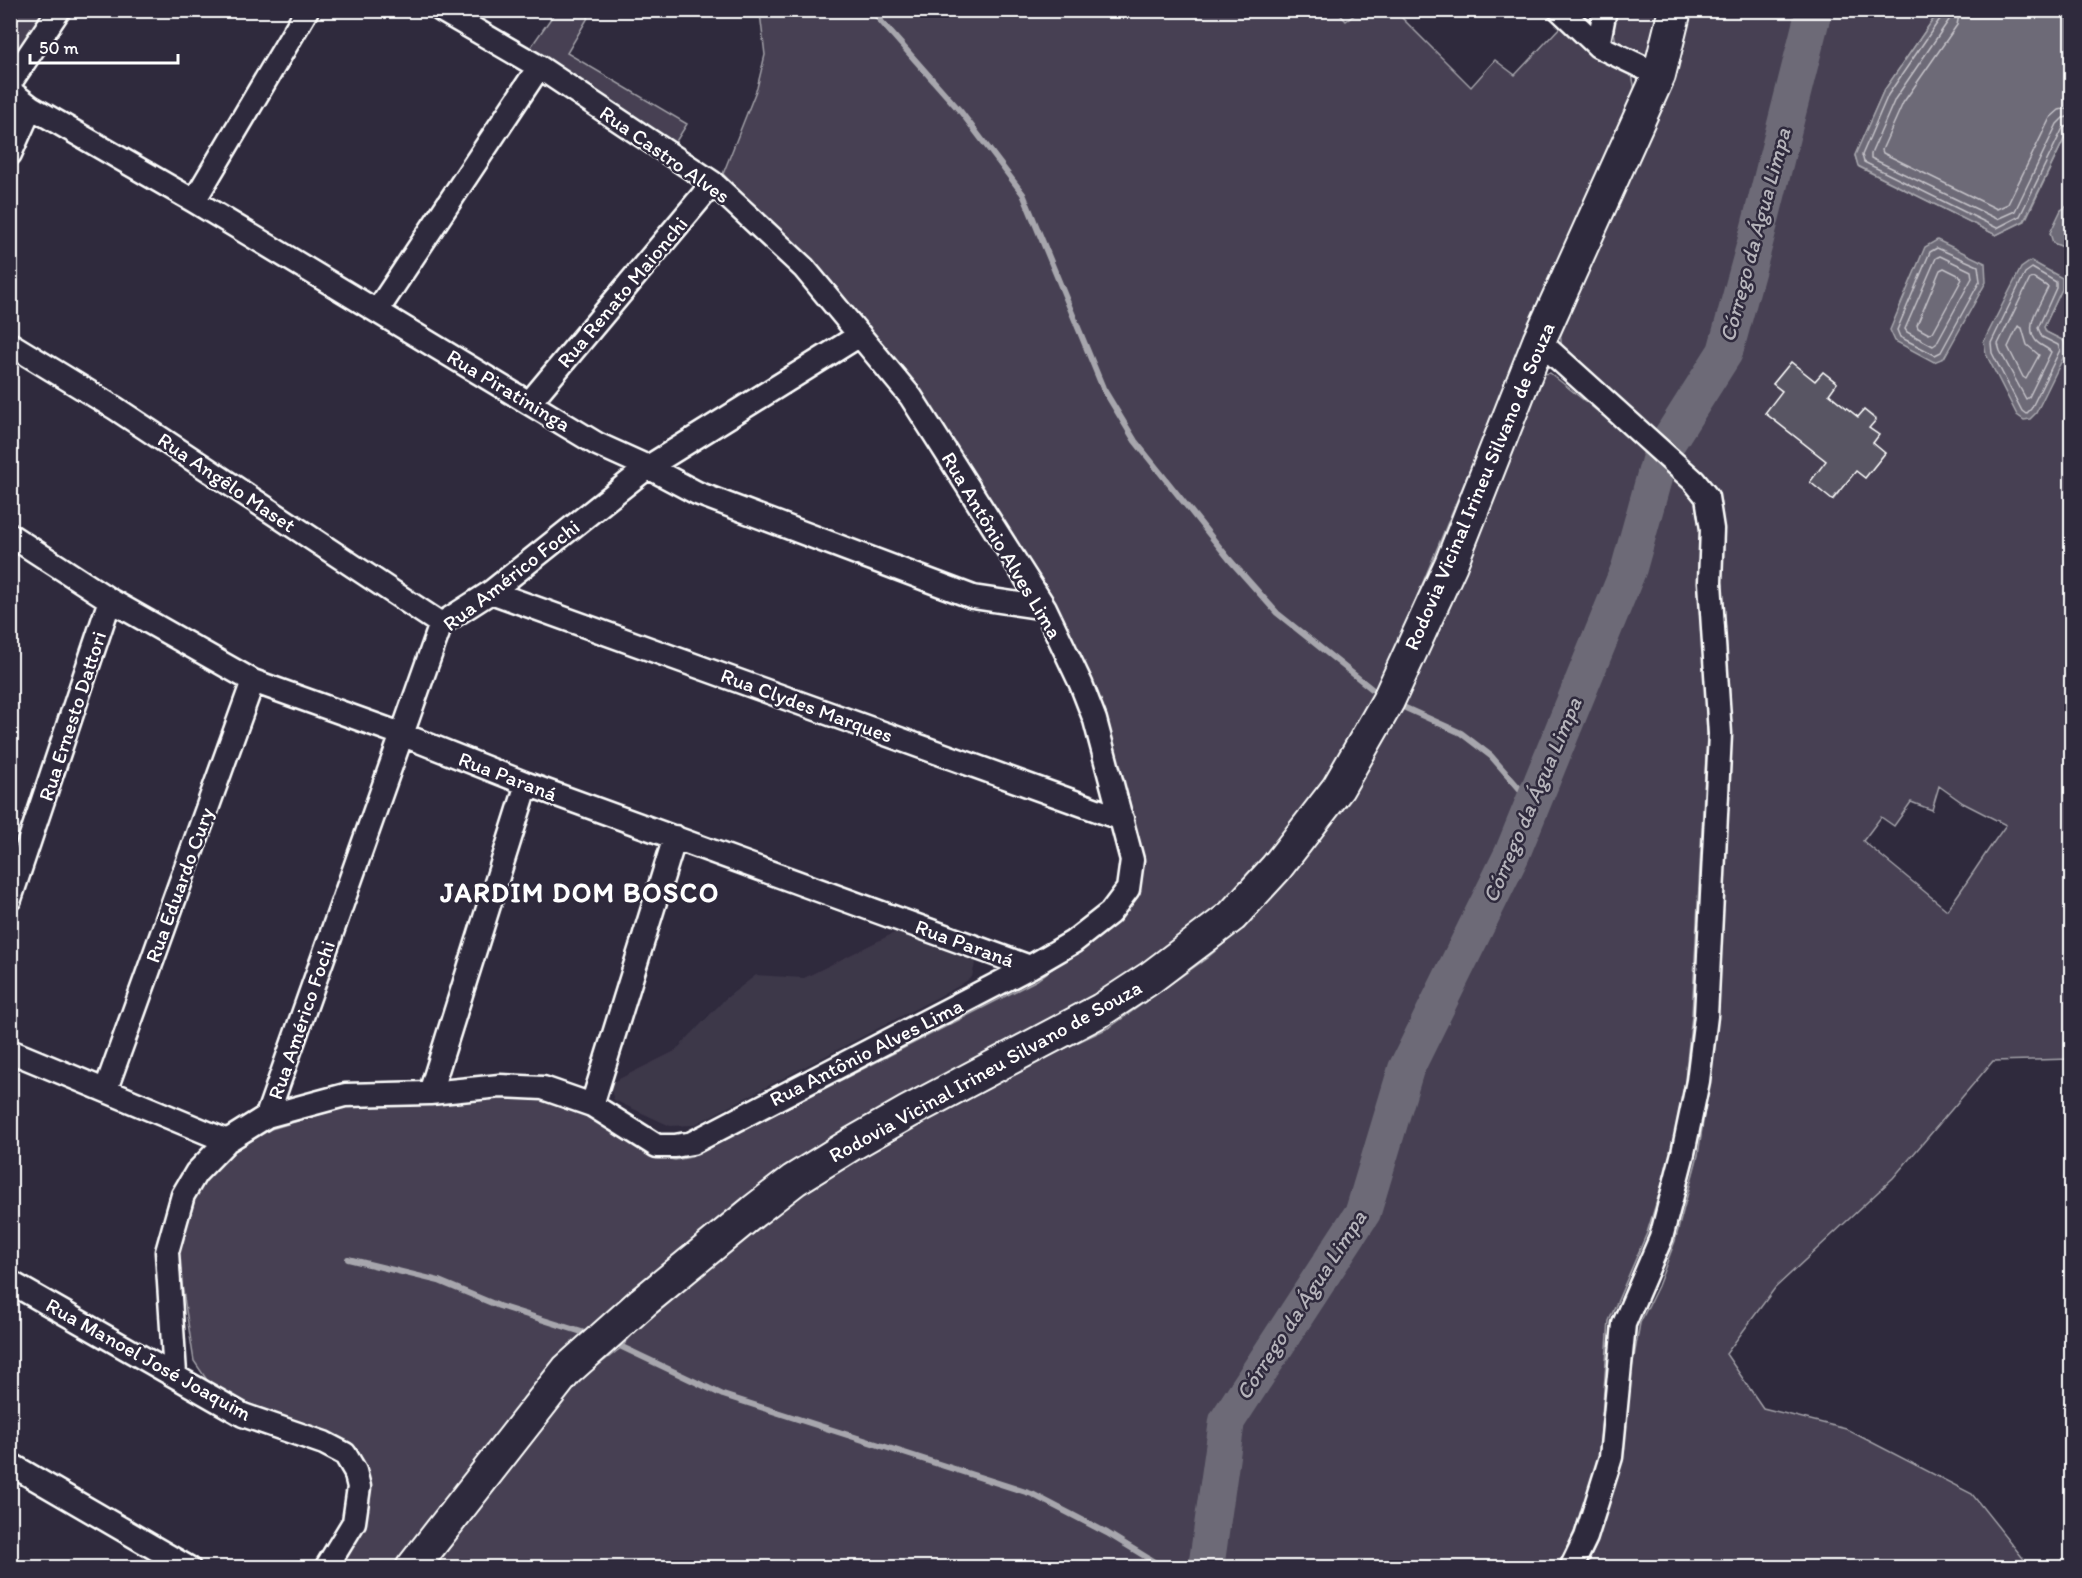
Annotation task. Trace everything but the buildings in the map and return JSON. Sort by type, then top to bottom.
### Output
[{"type":"main road","name":"Rodovia Vicinal Irineu Silvano de Souza","points":[[412,1568],[567,1370],[643,1302],[754,1211],[794,1180],[852,1144],[908,1112],[1101,1011],[1150,978],[1232,916],[1276,868],[1338,788],[1388,701],[1451,564],[1539,341],[1659,75],[1675,10]]},
{"type":"street","points":[[10,82],[59,10]]},
{"type":"street","points":[[194,201],[307,10]]},
{"type":"street","name":"Rua Castro Alves","points":[[441,10],[539,67],[713,183],[804,268],[861,335]]},
{"type":"street","points":[[1560,10],[1598,46],[1659,75]]},
{"type":"street","points":[[1598,46],[1605,10]]},
{"type":"street","points":[[377,311],[539,67]]},
{"type":"street","name":"Rua Piratininga","points":[[10,92],[31,107],[194,201],[597,444],[697,493],[973,597],[1045,608]]},
{"type":"street","points":[[10,154],[31,107]]},
{"type":"street","name":"Rua Renato Maionchi","points":[[530,402],[713,183]]},
{"type":"street","name":"Rua Américo Fochi","points":[[267,1116],[400,734],[441,624],[491,591],[648,467],[861,335]]},
{"type":"street","name":"Rua Antônio Alves Lima","points":[[175,1374],[167,1252],[183,1195],[196,1173],[227,1142],[267,1116],[345,1095],[430,1093],[500,1086],[543,1088],[592,1104],[657,1146],[692,1143],[1030,967],[1073,942],[1110,913],[1128,889],[1132,860],[1095,720],[1081,684],[1045,608],[911,398],[861,335]]},
{"type":"street","points":[[1539,341],[1694,481],[1707,497],[1712,529],[1710,582],[1720,734],[1706,1016],[1698,1081],[1683,1153],[1661,1238],[1624,1324],[1611,1457],[1586,1537],[1571,1568]]},
{"type":"street","name":"Rua Angêlo Maset","points":[[10,344],[115,408],[441,624]]},
{"type":"street","name":"Rua Paraná","points":[[10,536],[110,600],[253,681],[400,734],[527,784],[1030,967]]},
{"type":"street","name":"Rua Clydes Marques","points":[[491,591],[1122,819]]},
{"type":"street","name":"Rua Ernesto Dattori","points":[[10,899],[110,600]]},
{"type":"street","name":"Rua Eduardo Cury","points":[[106,1089],[253,681]]},
{"type":"street","points":[[430,1093],[527,784]]},
{"type":"street","points":[[592,1104],[675,837]]},
{"type":"street","points":[[10,1051],[106,1089],[227,1142]]},
{"type":"street","name":"Rua Manoel José Joaquim","points":[[10,1282],[175,1374],[243,1415],[324,1443],[345,1454],[355,1471],[359,1487],[354,1522],[326,1568]]},
{"type":"street","points":[[10,1464],[189,1568]]},
{"type":"shaded area","points":[[1336,10],[1346,21],[1360,11],[1395,11],[1471,87],[1495,60],[1515,75],[1563,24],[1632,74],[1635,90],[1527,332],[1377,693],[1327,778],[1268,858],[1194,931],[1149,969],[744,1201],[399,1567],[340,1567],[360,1524],[360,1464],[211,1386],[194,1361],[177,1253],[192,1201],[204,1181],[235,1150],[271,1129],[345,1107],[431,1103],[501,1095],[539,1098],[590,1113],[654,1156],[675,1160],[691,1157],[1037,980],[1080,948],[1135,894],[1089,684],[812,265],[723,174],[757,88],[765,55],[760,13],[757,11]]},
{"type":"shaded area","points":[[11,11],[49,11],[11,70]]},
{"type":"shaded area","points":[[556,11],[592,11],[567,53],[687,124],[675,143],[528,51]]},
{"type":"shaded area","points":[[1616,11],[1667,11],[1657,46],[1645,56],[1616,44],[1613,25]]},
{"type":"shaded area","points":[[1687,11],[1939,11],[1883,92],[1855,156],[1859,167],[1996,235],[2025,221],[2071,125],[2071,206],[2069,205],[2053,243],[2072,250],[2071,1059],[1993,1061],[1893,1178],[1775,1288],[1726,1354],[1763,1408],[1846,1429],[1972,1494],[2030,1567],[1586,1567],[1597,1543],[1621,1459],[1627,1396],[1640,1323],[1658,1286],[1675,1241],[1698,1155],[1709,1082],[1729,736],[1726,639],[1721,584],[1720,505],[1711,486],[1562,353],[1560,330]],"holes":[[[2062,289],[2044,327],[2046,332],[2064,341],[1984,341]],[[1791,362],[1815,381],[1823,372],[1837,383],[1829,394],[1858,417],[1864,410],[1876,419],[1869,428],[1878,435],[1873,443],[1885,453],[1865,478],[1850,466],[1833,487],[1839,492],[1833,500],[1810,482],[1832,455],[1789,397],[1773,384]],[[1939,786],[1963,803],[2006,825],[1947,910],[1863,841],[1881,817],[1894,826],[1911,802],[1932,810]]]},
{"type":"shaded area","points":[[1550,373],[1637,443],[1699,498],[1704,528],[1707,736],[1692,1015],[1684,1089],[1672,1152],[1647,1233],[1609,1321],[1599,1458],[1572,1539],[1556,1567],[434,1568],[578,1381],[622,1347],[649,1314],[806,1187],[911,1121],[1110,1027],[1207,958],[1242,928],[1291,872],[1537,375]]},
{"type":"shaded area","points":[[904,928],[968,951],[976,959],[972,977],[959,986],[694,1125],[670,1126],[614,1100],[609,1084],[675,1051],[725,999],[756,975],[804,978]]},
{"type":"water","points":[[1939,11],[2071,11],[2071,125],[2024,221],[1996,235],[1858,166],[1855,155],[1883,92]]},
{"type":"water","points":[[2071,206],[2071,250],[2053,243],[2050,233],[2061,210]]},
{"type":"water","points":[[1937,240],[1985,263],[1986,282],[1944,358],[1934,362],[1895,341],[1890,330],[1925,247]]},
{"type":"water","points":[[2031,261],[2062,278],[2062,289],[2044,327],[2046,332],[2064,341],[2067,350],[2036,413],[2030,419],[2024,420],[2017,415],[1986,354],[1984,341],[2021,268]]},
{"type":"waterway","points":[[871,10],[961,112],[1023,194],[1103,388],[1135,441],[1229,559],[1277,613],[1377,693]]},
{"type":"waterway","name":"Córrego da Água Limpa","points":[[1206,1568],[1227,1421],[1363,1212],[1406,1069],[1512,854],[1629,568],[1661,453],[1725,352],[1814,10]]},
{"type":"waterway","points":[[1401,706],[1461,733],[1491,756],[1533,804]]},
{"type":"waterway","points":[[348,1259],[439,1281],[499,1306],[588,1334]]},
{"type":"waterway","points":[[622,1347],[723,1395],[1032,1494],[1107,1533],[1164,1568]]},
{"type":"district","name":"JARDIM DOM BOSCO","points":[[580,892]]}]
